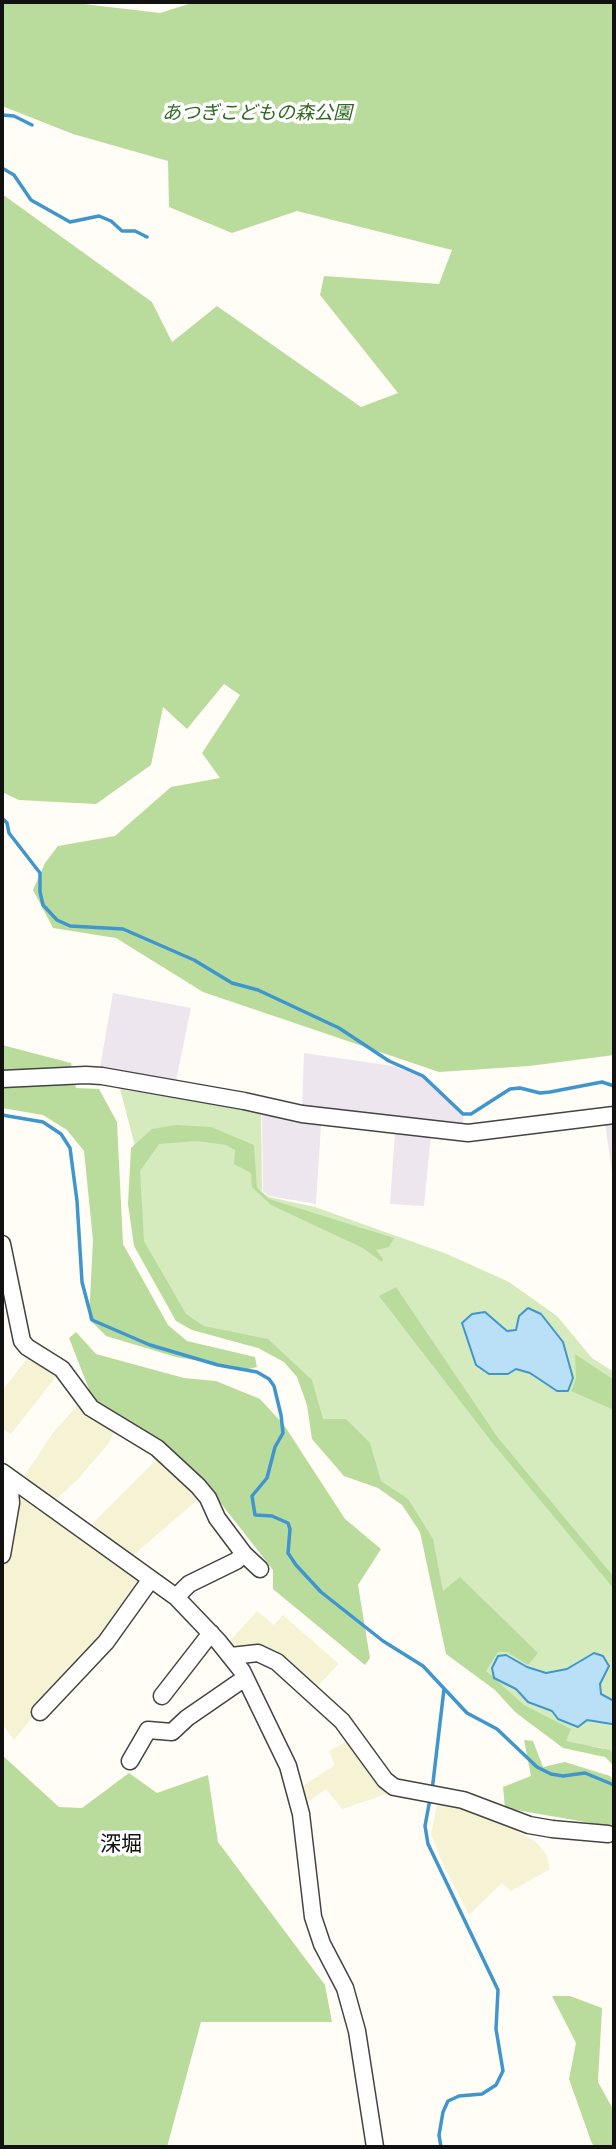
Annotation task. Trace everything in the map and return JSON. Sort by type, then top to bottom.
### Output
[{"type":"street","points":[[2,1079],[102,1076],[302,1114],[468,1133],[614,1115]]},
{"type":"street","points":[[2,1244],[22,1341],[62,1369],[91,1408],[157,1448],[198,1486],[244,1555],[260,1569]]},
{"type":"street","points":[[2,1555],[11,1503],[6,1474]]},
{"type":"street","points":[[6,1474],[176,1597],[231,1656],[245,1678],[286,1762],[298,1802],[313,1917],[322,1944],[345,1988],[357,2031],[375,2147]]},
{"type":"street","points":[[176,1597],[189,1584],[244,1555]]},
{"type":"street","points":[[40,1712],[106,1642],[151,1578]]},
{"type":"street","points":[[162,1696],[211,1633]]},
{"type":"street","points":[[231,1656],[258,1653],[277,1662],[342,1721],[385,1780],[394,1787],[463,1800],[529,1825],[608,1834]]},
{"type":"street","points":[[130,1761],[148,1730],[172,1732],[187,1718],[245,1678]]},
{"type":"shaded area","points":[[113,993],[191,1008],[176,1081],[100,1067]]},
{"type":"shaded area","points":[[304,1053],[393,1066],[422,1076],[463,1116],[463,1127],[302,1108]]},
{"type":"shaded area","points":[[262,1111],[321,1124],[316,1204],[269,1196],[263,1192]]},
{"type":"shaded area","points":[[614,1122],[614,1185],[605,1123]]},
{"type":"shaded area","points":[[395,1132],[431,1135],[424,1206],[390,1204]]},
{"type":"shaded area","points":[[29,1356],[58,1374],[11,1434],[2,1429],[2,1391]]},
{"type":"shaded area","points":[[80,1403],[115,1431],[108,1444],[78,1479],[53,1502],[22,1479],[55,1430]]},
{"type":"shaded area","points":[[160,1456],[203,1495],[130,1558],[89,1527]]},
{"type":"shaded area","points":[[2,1479],[142,1578],[118,1620],[14,1740],[2,1724]]},
{"type":"shaded area","points":[[257,1611],[274,1625],[283,1615],[339,1664],[313,1691],[279,1659],[234,1651],[228,1643]]},
{"type":"shaded area","points":[[349,1740],[387,1794],[342,1809],[326,1789],[306,1803],[301,1787],[335,1765],[329,1751]]},
{"type":"shaded area","points":[[438,1800],[447,1800],[511,1827],[537,1843],[546,1854],[550,1869],[511,1891],[502,1883],[469,1915],[431,1834]]},
{"type":"green space","name":"あつぎこどもの森公園","points":[[2,2],[67,2],[160,13],[195,2],[614,2],[614,1055],[529,1066],[439,1072],[203,992],[116,938],[53,928],[33,890],[45,863],[58,846],[115,836],[171,787],[220,778],[202,753],[240,695],[224,684],[187,729],[163,707],[151,765],[96,804],[19,800],[2,792],[2,194],[152,302],[172,342],[217,306],[361,407],[398,393],[320,295],[324,276],[439,284],[452,250],[297,211],[232,233],[169,207],[168,161],[73,134],[2,106]]},
{"type":"green space","points":[[2,1045],[71,1063],[76,1088],[99,1089],[117,1122],[123,1244],[168,1325],[187,1341],[255,1357],[257,1367],[248,1369],[176,1357],[106,1336],[89,1319],[93,1240],[84,1151],[67,1130],[43,1115],[2,1108]]},
{"type":"green space","points":[[120,1089],[261,1111],[262,1192],[269,1197],[315,1207],[447,1254],[509,1282],[557,1316],[592,1358],[614,1372],[614,1760],[603,1748],[564,1742],[456,1654],[433,1560],[406,1501],[348,1471],[300,1375],[284,1359],[262,1345],[202,1331],[181,1319],[139,1247],[136,1150]]},
{"type":"green space","points":[[175,1125],[211,1127],[254,1145],[257,1188],[269,1199],[394,1238],[389,1247],[376,1250],[383,1259],[382,1262],[363,1248],[271,1205],[252,1187],[251,1173],[234,1164],[235,1150],[226,1145],[197,1141],[159,1144],[140,1171],[144,1241],[186,1314],[204,1326],[268,1339],[312,1380],[323,1419],[346,1419],[370,1443],[381,1481],[408,1499],[433,1539],[443,1591],[460,1577],[538,1653],[528,1665],[507,1652],[498,1652],[486,1671],[524,1705],[571,1729],[566,1741],[610,1750],[614,1755],[614,1766],[605,1757],[563,1748],[515,1712],[495,1690],[446,1654],[420,1532],[402,1505],[378,1488],[344,1476],[312,1439],[307,1405],[297,1377],[284,1362],[258,1348],[192,1330],[176,1321],[134,1246],[128,1204],[131,1148],[152,1129]]},
{"type":"green space","points":[[396,1287],[498,1438],[614,1577],[614,1589],[491,1441],[379,1296]]},
{"type":"green space","points":[[76,1332],[96,1354],[184,1378],[216,1381],[260,1399],[284,1425],[345,1519],[381,1549],[358,1585],[370,1658],[365,1665],[273,1589],[273,1570],[209,1488],[94,1402],[69,1338]]},
{"type":"green space","points":[[575,1354],[614,1380],[614,1410],[571,1391],[576,1379]]},
{"type":"green space","points":[[524,1740],[533,1741],[543,1767],[565,1762],[610,1776],[614,1782],[614,1827],[505,1808],[503,1787],[531,1776]]},
{"type":"green space","points":[[2,1755],[59,1807],[82,1808],[129,1773],[157,1793],[208,1775],[218,1842],[325,1985],[332,2022],[201,2022],[167,2147],[2,2147]]},
{"type":"green space","points":[[552,1996],[570,1996],[602,2008],[598,2082],[614,2111],[614,2147],[594,2147],[591,2141],[569,2079],[576,2043]]},
{"type":"water","points":[[528,1308],[541,1314],[563,1342],[573,1378],[568,1391],[557,1391],[530,1373],[516,1369],[508,1374],[489,1374],[476,1365],[462,1323],[472,1314],[485,1312],[507,1331],[516,1330],[519,1316]]},
{"type":"water","points":[[594,1653],[603,1656],[609,1666],[600,1684],[601,1694],[614,1701],[612,1724],[587,1720],[578,1727],[558,1719],[552,1711],[528,1702],[516,1689],[494,1678],[492,1668],[498,1656],[506,1655],[527,1667],[546,1673],[567,1669]]},
{"type":"waterway","points":[[2,115],[14,116],[32,125]]},
{"type":"waterway","points":[[2,168],[14,175],[31,200],[70,222],[99,216],[111,221],[122,231],[135,231],[147,237]]},
{"type":"waterway","points":[[2,818],[7,823],[9,833],[40,873],[43,905],[57,920],[70,926],[123,929],[194,960],[232,983],[258,990],[339,1028],[389,1061],[423,1076],[463,1114],[471,1114],[510,1089],[520,1088],[540,1093],[602,1082],[614,1086]]},
{"type":"waterway","points":[[2,1115],[43,1122],[61,1134],[70,1148],[77,1201],[82,1282],[92,1320],[150,1345],[218,1365],[257,1372],[269,1379],[274,1386],[283,1433],[275,1447],[267,1478],[252,1496],[255,1515],[272,1516],[288,1523],[288,1553],[296,1565],[321,1592],[383,1641],[423,1666],[467,1713],[497,1729],[537,1767],[563,1776],[585,1773],[614,1785]]},
{"type":"waterway","points":[[432,1791],[444,1689]]},
{"type":"waterway","points":[[430,1799],[425,1826],[428,1844],[498,1990],[496,2029],[503,2071],[496,2085],[482,2094],[459,2096],[448,2101],[439,2135],[441,2147]]},
{"type":"district","name":"深堀","points":[[121,1845]]}]
